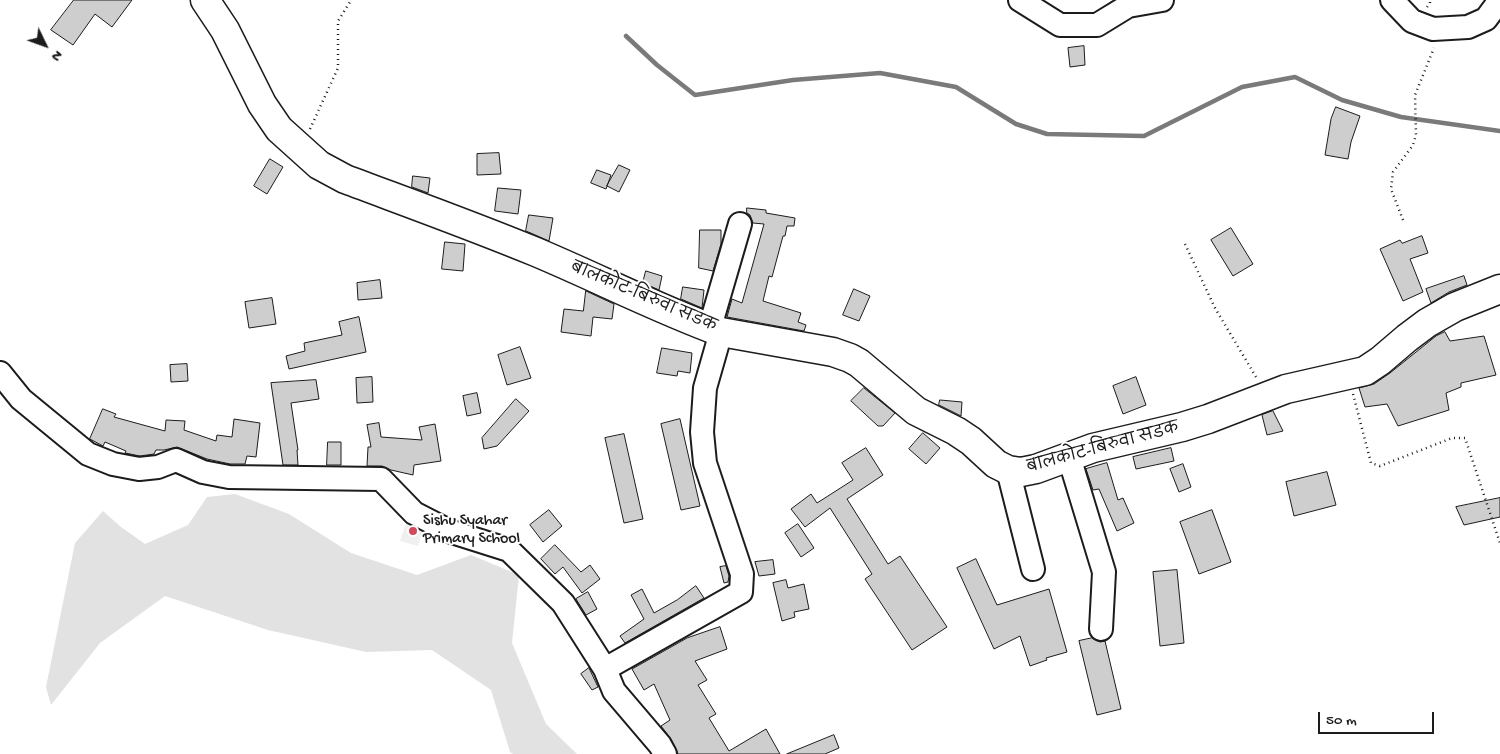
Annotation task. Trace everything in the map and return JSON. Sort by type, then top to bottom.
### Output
[{"type":"main road","name":"बालकोट-बिरुवा सडक","points":[[205,0],[224,30],[262,104],[279,129],[318,165],[345,179],[538,252],[681,317],[715,330],[833,352],[850,358],[859,363],[916,411],[956,431],[971,441],[996,464],[1008,470],[1021,472],[1036,469],[1102,445],[1182,427],[1208,419],[1286,389],[1365,371],[1427,323],[1456,307],[1500,289]]},
{"type":"street","points":[[1020,0],[1060,25],[1097,25],[1128,6],[1162,0]]},
{"type":"street","points":[[1392,0],[1412,20],[1433,29],[1468,27],[1486,18],[1500,0]]},
{"type":"street","points":[[605,669],[741,592],[742,574],[705,464],[702,432],[705,388],[715,330],[740,224]]},
{"type":"street","points":[[0,373],[21,399],[88,454],[113,464],[139,469],[158,467],[176,460],[203,472],[229,477],[380,479],[414,513],[449,532],[509,550],[563,603],[605,669],[614,691],[665,754]]},
{"type":"street","points":[[1069,457],[1104,572],[1101,629]]},
{"type":"street","points":[[1008,470],[1034,569]]},
{"type":"path","points":[[301,149],[338,68],[338,21],[350,2],[349,0]]},
{"type":"path","points":[[1403,220],[1391,189],[1393,172],[1413,145],[1416,135],[1415,95],[1434,49],[1433,29]]},
{"type":"path","points":[[1185,244],[1215,308],[1267,396]]},
{"type":"path","points":[[1349,375],[1371,463],[1380,466],[1452,438],[1465,438],[1500,543]]},
{"type":"shaded area","points":[[235,494],[289,514],[351,553],[417,575],[471,555],[519,575],[512,643],[546,724],[577,754],[513,754],[510,752],[491,690],[432,650],[366,652],[268,630],[165,596],[100,643],[51,705],[46,687],[75,543],[103,511],[145,544],[188,525],[207,497]]},
{"type":"shaded area","name":"Sishu Syahar Primary School","points":[[408,517],[426,522],[418,546],[400,541]]},
{"type":"building","points":[[74,0],[132,0],[112,27],[95,14],[73,45],[51,30]]},
{"type":"building","points":[[1084,46],[1085,65],[1070,67],[1068,48]]},
{"type":"building","points":[[1336,107],[1360,116],[1351,142],[1348,159],[1325,155],[1331,119]]},
{"type":"building","points":[[499,153],[501,174],[477,175],[477,154]]},
{"type":"building","points":[[270,159],[283,167],[267,194],[254,186]]},
{"type":"building","points":[[619,165],[630,170],[619,192],[607,186]]},
{"type":"building","points":[[597,170],[611,175],[606,189],[591,183]]},
{"type":"building","points":[[413,176],[430,178],[428,193],[412,187]]},
{"type":"building","points":[[498,188],[521,190],[518,214],[495,211]]},
{"type":"building","points":[[747,208],[766,210],[766,213],[795,218],[794,226],[787,226],[785,236],[783,236],[772,277],[769,276],[763,301],[801,313],[798,322],[806,325],[804,331],[727,317],[732,299],[742,303],[764,224],[753,223],[750,215],[747,213]]},
{"type":"building","points":[[529,215],[553,218],[549,241],[526,231]]},
{"type":"building","points":[[1231,228],[1253,264],[1233,276],[1211,240]]},
{"type":"building","points":[[700,230],[721,230],[721,244],[713,271],[699,268]]},
{"type":"building","points":[[1422,236],[1428,253],[1410,259],[1423,292],[1403,301],[1380,249],[1400,240],[1402,243]]},
{"type":"building","points":[[445,242],[465,244],[463,271],[442,269]]},
{"type":"building","points":[[646,271],[662,276],[659,290],[643,283]]},
{"type":"building","points":[[1464,276],[1467,285],[1449,292],[1431,303],[1426,289]]},
{"type":"building","points":[[380,280],[382,298],[358,300],[357,283]]},
{"type":"building","points":[[683,287],[704,290],[702,308],[681,299]]},
{"type":"building","points":[[854,289],[870,296],[859,321],[843,315]]},
{"type":"building","points":[[586,291],[614,304],[612,319],[593,317],[591,336],[561,332],[564,309],[583,311]]},
{"type":"building","points":[[272,298],[276,324],[249,328],[245,302]]},
{"type":"building","points":[[359,317],[366,352],[289,369],[286,356],[305,351],[304,343],[342,335],[339,322]]},
{"type":"building","points":[[1445,332],[1450,341],[1484,336],[1496,375],[1461,383],[1461,387],[1446,393],[1449,410],[1398,426],[1387,404],[1365,407],[1359,388],[1374,384],[1436,336]]},
{"type":"building","points":[[520,347],[531,378],[507,385],[498,355]]},
{"type":"building","points":[[662,348],[692,353],[690,373],[678,371],[677,376],[657,373]]},
{"type":"building","points":[[187,364],[188,381],[171,382],[170,365]]},
{"type":"building","points":[[372,377],[373,402],[357,403],[356,378]]},
{"type":"building","points":[[1136,377],[1146,405],[1123,414],[1113,386]]},
{"type":"building","points":[[316,380],[319,399],[291,403],[298,450],[298,465],[283,465],[271,383]]},
{"type":"building","points":[[864,388],[895,413],[883,426],[878,426],[851,401]]},
{"type":"building","points":[[477,393],[481,413],[467,416],[463,396]]},
{"type":"building","points":[[516,399],[529,411],[497,446],[484,449],[482,438]]},
{"type":"building","points":[[940,400],[962,402],[961,416],[939,405]]},
{"type":"building","points":[[103,409],[116,414],[114,417],[165,431],[166,420],[185,421],[184,430],[216,441],[217,435],[232,437],[234,419],[260,423],[256,457],[247,456],[245,464],[230,464],[207,459],[177,447],[156,450],[154,454],[140,456],[125,453],[126,451],[105,442],[103,446],[90,439]]},
{"type":"building","points":[[1273,411],[1283,431],[1267,435],[1262,415]]},
{"type":"building","points":[[680,419],[700,506],[681,510],[661,424]]},
{"type":"building","points":[[379,423],[381,437],[422,440],[419,427],[435,424],[441,461],[414,465],[413,475],[382,466],[367,466],[368,447],[371,447],[367,425]]},
{"type":"building","points":[[923,433],[940,448],[926,464],[909,449]]},
{"type":"building","points":[[624,434],[643,519],[624,523],[605,438]]},
{"type":"building","points":[[328,442],[341,442],[341,465],[327,465]]},
{"type":"building","points":[[866,448],[883,475],[847,499],[888,564],[900,556],[947,627],[912,650],[865,579],[872,574],[830,508],[805,527],[791,509],[811,494],[817,503],[853,480],[842,463]]},
{"type":"building","points":[[1171,448],[1174,461],[1136,469],[1133,457]]},
{"type":"building","points":[[1107,463],[1118,500],[1123,498],[1134,523],[1117,531],[1099,489],[1093,490],[1086,469]]},
{"type":"building","points":[[1183,464],[1191,487],[1179,492],[1170,469]]},
{"type":"building","points":[[1327,472],[1336,505],[1294,516],[1286,482]]},
{"type":"building","points":[[1500,498],[1500,517],[1464,525],[1456,507]]},
{"type":"building","points":[[549,510],[562,526],[543,542],[530,525]]},
{"type":"building","points":[[1212,510],[1231,562],[1199,574],[1180,522]]},
{"type":"building","points":[[798,524],[814,548],[801,557],[785,533]]},
{"type":"building","points":[[555,545],[581,572],[590,565],[600,579],[582,593],[563,567],[555,574],[541,559]]},
{"type":"building","points":[[976,559],[997,605],[1049,589],[1067,652],[1046,658],[1047,660],[1030,666],[1020,636],[994,649],[957,568]]},
{"type":"building","points":[[773,560],[775,574],[759,576],[755,562]]},
{"type":"building","points":[[726,566],[729,576],[728,582],[724,583],[720,567]]},
{"type":"building","points":[[1177,570],[1184,643],[1160,646],[1153,572]]},
{"type":"building","points":[[786,580],[788,588],[804,584],[809,609],[794,612],[795,617],[782,621],[773,583]]},
{"type":"building","points":[[696,586],[704,598],[625,643],[620,636],[644,619],[631,595],[642,589],[654,613],[677,600]]},
{"type":"building","points":[[588,592],[597,609],[586,615],[576,599]]},
{"type":"building","points":[[720,627],[727,649],[695,661],[707,680],[698,685],[716,714],[709,718],[729,751],[766,729],[780,754],[678,754],[671,739],[661,726],[670,720],[654,684],[644,690],[632,669],[687,638]]},
{"type":"building","points":[[1092,638],[1100,642],[1105,641],[1121,709],[1097,715],[1079,641]]},
{"type":"building","points":[[589,668],[598,687],[592,690],[581,674]]},
{"type":"building","points":[[834,735],[839,748],[825,754],[787,754]]},
{"type":"waterway","points":[[626,36],[657,65],[695,95],[793,80],[880,73],[956,87],[1016,124],[1047,134],[1144,136],[1242,87],[1295,77],[1342,100],[1401,117],[1500,131]]},
{"type":"place","name":"Sishu Syahar Primary School","points":[[413,531]]}]
